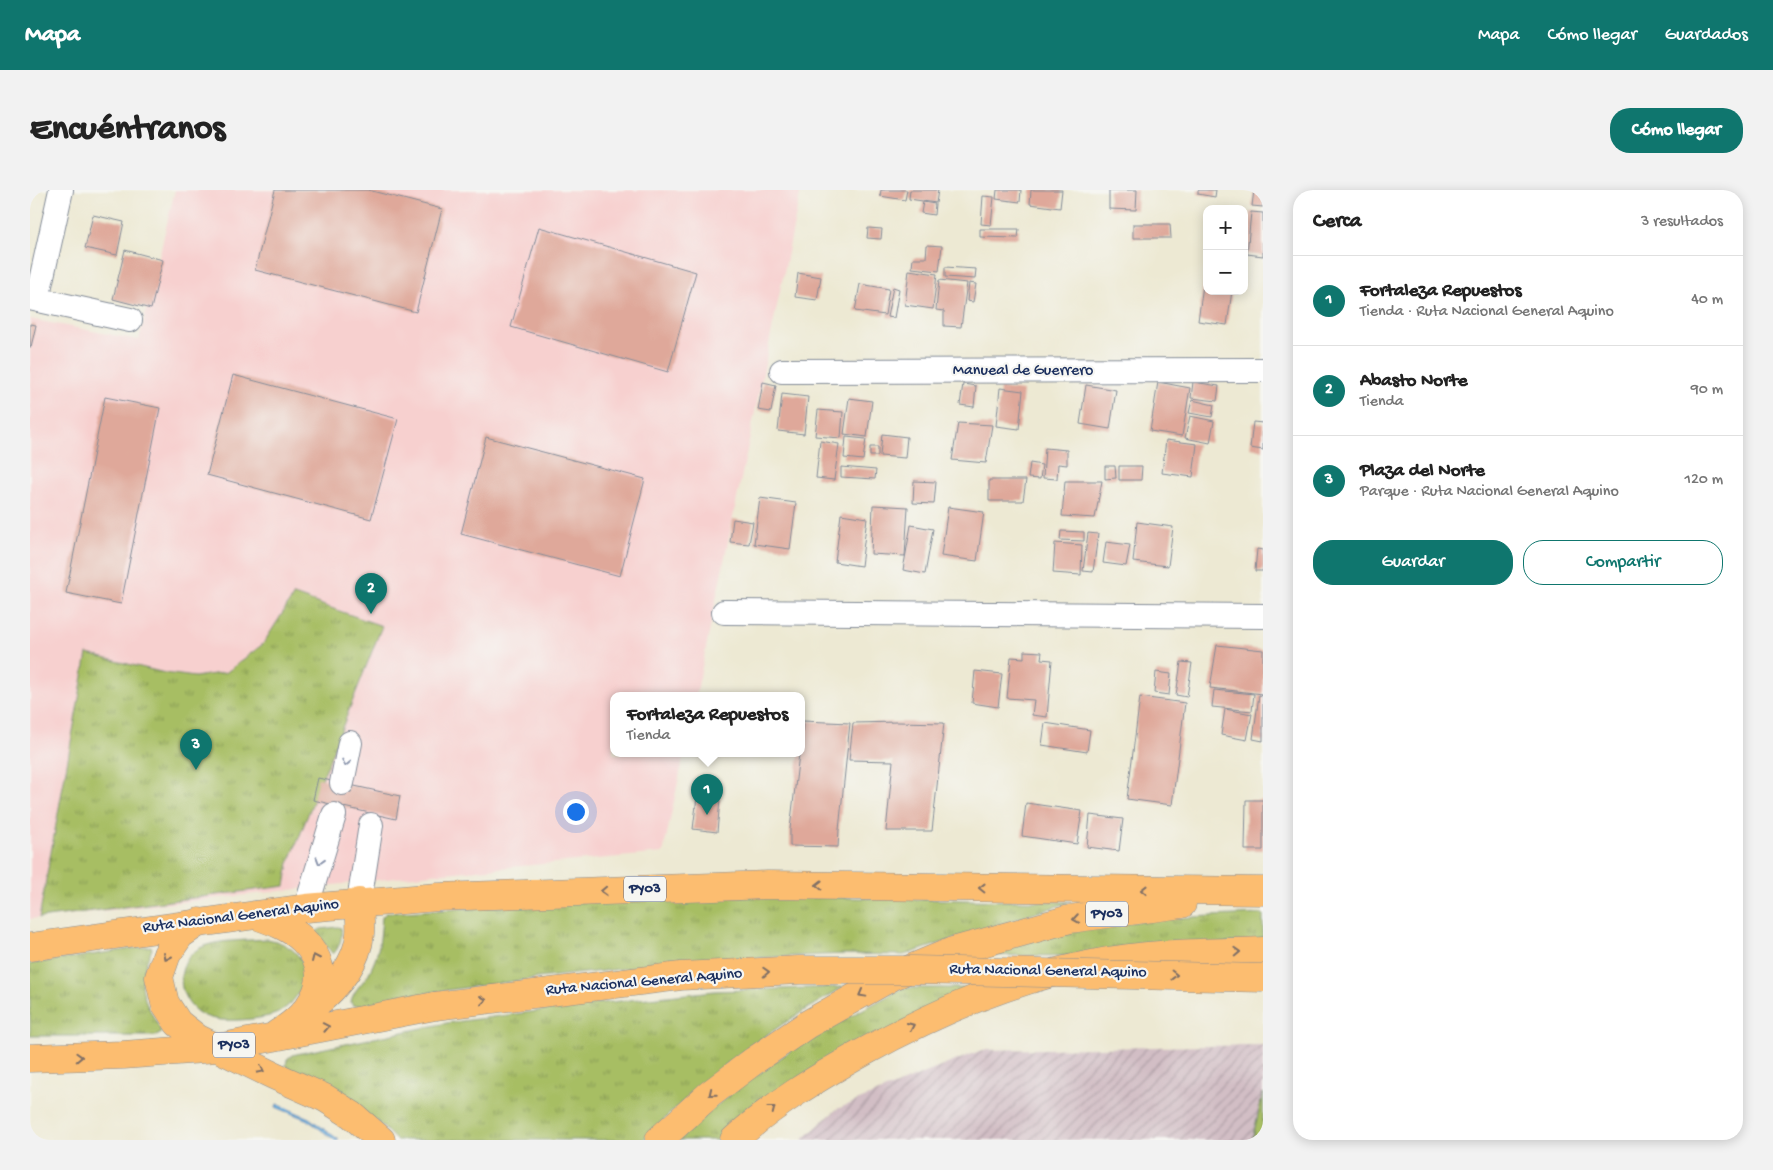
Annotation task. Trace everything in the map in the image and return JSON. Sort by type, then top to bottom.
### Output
[{"type":"highway","name":"Ruta Nacional General Aquino","points":[[30,947],[255,914],[359,902],[438,897],[768,884],[1263,893]]},
{"type":"highway","name":"PY03","points":[[659,1140],[710,1094],[755,1060],[808,1024],[893,976],[953,951],[1070,919],[1263,893]]},
{"type":"highway","points":[[272,1038],[292,1026],[324,998],[335,987],[346,971],[355,953],[360,935],[359,902]]},
{"type":"highway","points":[[255,914],[288,928],[303,940],[315,955],[320,970],[319,990],[306,1012]]},
{"type":"highway","points":[[199,922],[180,935],[167,954],[159,978],[164,1002],[178,1024],[197,1038],[325,1098],[352,1115],[381,1140]]},
{"type":"highway","points":[[734,1140],[780,1103],[820,1076],[903,1030],[961,1003],[1026,980],[1097,963],[1163,954],[1263,951]]},
{"type":"highway","name":"Ruta Nacional General Aquino","points":[[30,1058],[123,1055],[217,1048],[434,1006],[681,976],[799,970],[1001,971],[1263,978]]},
{"type":"street","points":[[61,190],[33,299],[130,320]]},
{"type":"street","name":"Manueal de Guerrero","points":[[782,371],[1263,370]]},
{"type":"street","points":[[724,612],[1263,616]]},
{"type":"street","points":[[342,783],[350,743]]},
{"type":"street","points":[[306,908],[334,815]]},
{"type":"street","points":[[359,902],[371,825]]},
{"type":"shaded area","points":[[175,190],[801,190],[697,692],[610,692],[610,757],[683,757],[663,853],[423,875],[30,919],[30,319],[139,340]]},
{"type":"shaded area","points":[[1263,1045],[1263,1119],[1258,1140],[802,1140],[837,1109],[982,1050]]},
{"type":"green space","points":[[294,595],[382,626],[289,863],[285,886],[39,918],[87,654],[165,673],[195,677],[227,672],[263,644]]},
{"type":"green space","points":[[698,895],[1070,902],[904,955],[845,954],[705,960],[538,978],[433,992],[358,1006],[353,1005],[351,1002],[375,960],[380,940],[382,917],[386,913]]},
{"type":"green space","points":[[1263,914],[1263,940],[1074,956],[977,955],[1066,933],[1137,921]]},
{"type":"green space","points":[[341,928],[341,939],[333,954],[318,936],[317,931]]},
{"type":"green space","points":[[267,939],[288,946],[301,960],[304,968],[301,988],[289,1004],[278,1013],[242,1020],[214,1019],[194,1009],[184,994],[181,977],[186,961],[192,954],[200,948],[215,943]]},
{"type":"green space","points":[[151,946],[152,949],[146,962],[142,983],[145,1000],[161,1031],[160,1034],[156,1036],[30,1036],[30,964]]},
{"type":"green space","points":[[844,987],[783,1024],[733,1059],[693,1092],[643,1140],[396,1140],[377,1121],[286,1066],[287,1059],[292,1055],[447,1023],[592,1004],[715,991]]},
{"type":"green space","points":[[903,988],[969,988],[741,1119],[717,1140],[679,1140],[723,1100],[802,1042]]},
{"type":"green space","points":[[1263,1093],[1263,1140],[1252,1140]]},
{"type":"water","points":[[277,1104],[309,1118],[339,1140],[335,1140],[308,1120],[276,1107]]},
{"type":"building","points":[[275,190],[368,190],[442,209],[416,312],[255,270]]},
{"type":"building","points":[[881,190],[907,190],[905,200],[880,196]]},
{"type":"building","points":[[910,190],[938,190],[936,203],[909,199]]},
{"type":"building","points":[[997,190],[1021,190],[1020,202],[996,199]]},
{"type":"building","points":[[1031,190],[1062,190],[1060,208],[1030,204]]},
{"type":"building","points":[[1109,190],[1137,190],[1136,210],[1109,209]]},
{"type":"building","points":[[1198,190],[1216,190],[1215,197],[1198,194]]},
{"type":"building","points":[[1254,190],[1263,190],[1263,207],[1252,206]]},
{"type":"building","points":[[983,196],[994,197],[991,225],[981,224]]},
{"type":"building","points":[[923,202],[935,204],[934,215],[921,213]]},
{"type":"building","points":[[1251,212],[1263,213],[1263,256],[1248,254]]},
{"type":"building","points":[[93,215],[124,222],[117,255],[85,248]]},
{"type":"building","points":[[1133,224],[1170,224],[1171,238],[1133,238]]},
{"type":"building","points":[[539,227],[696,272],[668,372],[511,327]]},
{"type":"building","points":[[868,228],[882,229],[881,239],[867,238]]},
{"type":"building","points":[[980,229],[1019,229],[1018,238],[980,237]]},
{"type":"building","points":[[927,245],[942,246],[939,271],[912,268],[913,258],[926,258]]},
{"type":"building","points":[[125,250],[163,260],[151,309],[113,299]]},
{"type":"building","points":[[945,267],[976,269],[975,279],[945,277]]},
{"type":"building","points":[[909,270],[937,274],[933,309],[905,305]]},
{"type":"building","points":[[798,273],[821,277],[817,300],[795,297]]},
{"type":"building","points":[[939,280],[967,283],[961,327],[944,326],[944,311],[936,310]]},
{"type":"building","points":[[969,283],[976,284],[973,302],[967,301]]},
{"type":"building","points":[[860,284],[889,289],[885,315],[855,311]]},
{"type":"building","points":[[1203,285],[1203,295],[1231,295],[1227,325],[1198,321]]},
{"type":"building","points":[[893,287],[899,289],[894,318],[887,317]]},
{"type":"building","points":[[30,324],[36,325],[31,347],[30,347]]},
{"type":"building","points":[[233,375],[398,419],[371,519],[207,475]]},
{"type":"building","points":[[763,382],[776,385],[771,412],[758,410]]},
{"type":"building","points":[[1158,382],[1190,388],[1182,436],[1150,431]]},
{"type":"building","points":[[1193,382],[1219,386],[1217,401],[1191,398]]},
{"type":"building","points":[[963,384],[976,386],[974,407],[960,405]]},
{"type":"building","points":[[1086,385],[1116,390],[1110,429],[1080,424]]},
{"type":"building","points":[[1000,388],[1023,391],[1019,429],[996,426]]},
{"type":"building","points":[[782,394],[808,397],[804,434],[778,431]]},
{"type":"building","points":[[105,397],[160,408],[121,604],[66,593]]},
{"type":"building","points":[[849,398],[872,401],[867,437],[844,434]]},
{"type":"building","points":[[1192,400],[1214,405],[1212,417],[1189,413]]},
{"type":"building","points":[[818,410],[843,412],[841,438],[815,436]]},
{"type":"building","points":[[1190,416],[1214,421],[1210,443],[1185,438]]},
{"type":"building","points":[[1253,422],[1263,423],[1263,450],[1250,448]]},
{"type":"building","points":[[958,423],[992,425],[986,463],[952,460]]},
{"type":"building","points":[[882,434],[907,437],[905,458],[880,456]]},
{"type":"building","points":[[486,437],[645,479],[620,576],[461,534]]},
{"type":"building","points":[[846,437],[866,439],[863,460],[844,458]]},
{"type":"building","points":[[1166,440],[1197,444],[1193,477],[1162,473]]},
{"type":"building","points":[[820,441],[839,444],[834,480],[816,478]]},
{"type":"building","points":[[870,447],[878,447],[878,456],[870,456]]},
{"type":"building","points":[[1045,448],[1067,450],[1067,465],[1058,464],[1057,479],[1043,478]]},
{"type":"building","points":[[1030,463],[1042,465],[1040,479],[1028,478]]},
{"type":"building","points":[[1105,466],[1115,466],[1116,478],[1105,479]]},
{"type":"building","points":[[1119,466],[1142,466],[1141,480],[1119,480]]},
{"type":"building","points":[[841,467],[876,470],[875,479],[841,477]]},
{"type":"building","points":[[989,480],[1026,480],[1023,501],[989,501]]},
{"type":"building","points":[[914,481],[936,482],[934,504],[913,503]]},
{"type":"building","points":[[1065,481],[1102,481],[1095,518],[1062,516]]},
{"type":"building","points":[[760,498],[796,503],[790,549],[754,544]]},
{"type":"building","points":[[873,505],[908,507],[905,556],[871,554]]},
{"type":"building","points":[[948,507],[984,512],[977,561],[941,556]]},
{"type":"building","points":[[841,514],[867,518],[861,566],[835,562]]},
{"type":"building","points":[[733,519],[753,522],[749,544],[730,542]]},
{"type":"building","points":[[1137,522],[1173,527],[1168,566],[1133,562]]},
{"type":"building","points":[[911,525],[933,529],[925,574],[903,570]]},
{"type":"building","points":[[1061,531],[1084,532],[1084,541],[1060,540]]},
{"type":"building","points":[[1088,533],[1098,534],[1093,572],[1083,571]]},
{"type":"building","points":[[1106,542],[1130,545],[1126,566],[1103,563]]},
{"type":"building","points":[[1055,543],[1082,545],[1081,575],[1053,573]]},
{"type":"building","points":[[1257,549],[1263,550],[1263,571],[1255,571]]},
{"type":"building","points":[[1217,645],[1263,650],[1263,694],[1210,688]]},
{"type":"building","points":[[1024,651],[1042,652],[1041,659],[1052,660],[1047,717],[1032,715],[1034,700],[1007,698],[1011,657],[1024,658]]},
{"type":"building","points":[[1181,662],[1192,663],[1187,697],[1176,695]]},
{"type":"building","points":[[975,671],[1002,674],[998,707],[972,703]]},
{"type":"building","points":[[1156,672],[1171,674],[1169,695],[1154,693]]},
{"type":"building","points":[[1214,690],[1254,694],[1252,711],[1212,707]]},
{"type":"building","points":[[1259,695],[1263,696],[1263,741],[1253,739]]},
{"type":"building","points":[[1140,697],[1185,703],[1172,805],[1127,799]]},
{"type":"building","points":[[1225,709],[1252,714],[1247,740],[1221,735]]},
{"type":"building","points":[[805,721],[850,723],[838,847],[790,846],[790,829],[799,757],[805,757]]},
{"type":"building","points":[[853,723],[944,723],[932,831],[886,831],[893,761],[849,760]]},
{"type":"building","points":[[1045,723],[1090,730],[1087,752],[1042,745]]},
{"type":"building","points":[[318,778],[400,796],[396,819],[313,800]]},
{"type":"building","points":[[697,797],[720,800],[717,832],[693,829]]},
{"type":"building","points":[[1246,800],[1263,800],[1263,850],[1245,850]]},
{"type":"building","points":[[1026,803],[1082,811],[1077,844],[1022,836]]},
{"type":"building","points":[[1090,815],[1123,819],[1119,851],[1087,847]]},
{"type":"place","name":"Abasto Norte","points":[[371,614]]},
{"type":"place","name":"Plaza del Norte","points":[[196,770]]},
{"type":"place","name":"Fortaleza Repuestos","points":[[707,815]]}]
